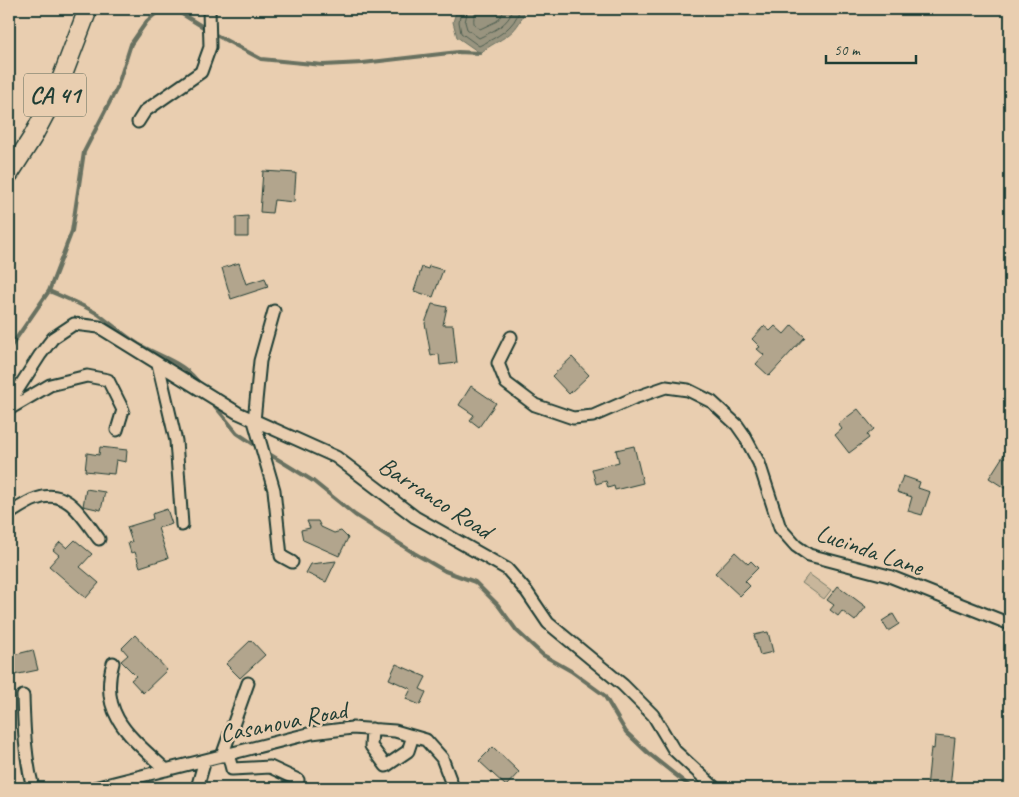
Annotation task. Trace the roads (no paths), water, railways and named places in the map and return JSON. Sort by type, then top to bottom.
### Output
[{"type":"main road","name":"CA 41","points":[[9,174],[32,138],[56,93],[88,9]]},
{"type":"street","points":[[138,122],[145,111],[201,72],[210,48],[209,9]]},
{"type":"street","points":[[274,311],[260,361],[254,420],[274,490],[281,556],[292,562]]},
{"type":"street","name":"Barranco Road","points":[[9,403],[53,338],[74,324],[99,327],[238,413],[336,457],[415,517],[507,569],[527,592],[548,622],[623,685],[653,716],[674,750],[715,788]]},
{"type":"street","name":"Lucinda Lane","points":[[511,337],[498,363],[506,383],[535,405],[573,418],[593,416],[634,398],[666,387],[688,390],[712,402],[737,425],[744,435],[759,463],[780,528],[796,546],[809,555],[888,576],[1010,624]]},
{"type":"street","points":[[158,364],[176,440],[182,525]]},
{"type":"street","points":[[9,409],[50,385],[87,376],[108,380],[123,410],[118,430]]},
{"type":"street","points":[[9,514],[35,499],[53,495],[69,501],[99,539]]},
{"type":"street","points":[[113,663],[108,678],[112,710],[126,732],[166,770]]},
{"type":"street","points":[[248,683],[225,755],[232,769],[270,767],[298,780]]},
{"type":"street","points":[[22,696],[28,770],[33,788]]},
{"type":"street","name":"Casanova Road","points":[[94,788],[312,733],[352,728],[395,731],[426,740],[442,758],[451,782],[450,788]]},
{"type":"street","points":[[372,729],[371,746],[386,766],[408,751],[413,736]]},
{"type":"street","points":[[197,788],[205,760]]},
{"type":"water","points":[[457,9],[525,9],[522,18],[513,31],[480,53],[457,37],[453,22]]},
{"type":"waterway","points":[[9,349],[49,291],[72,231],[84,152],[117,88],[131,44],[147,21],[161,9]]},
{"type":"waterway","points":[[174,9],[216,35],[261,59],[323,65],[363,63],[458,52],[480,53]]},
{"type":"waterway","points":[[49,291],[98,314],[138,344],[181,366],[201,386]]},
{"type":"waterway","points":[[210,400],[237,433],[258,447]]},
{"type":"waterway","points":[[266,452],[313,481],[355,515],[414,553],[445,571],[475,582],[498,605],[517,631],[543,655],[571,671],[604,695],[626,732],[648,753],[692,788]]}]
